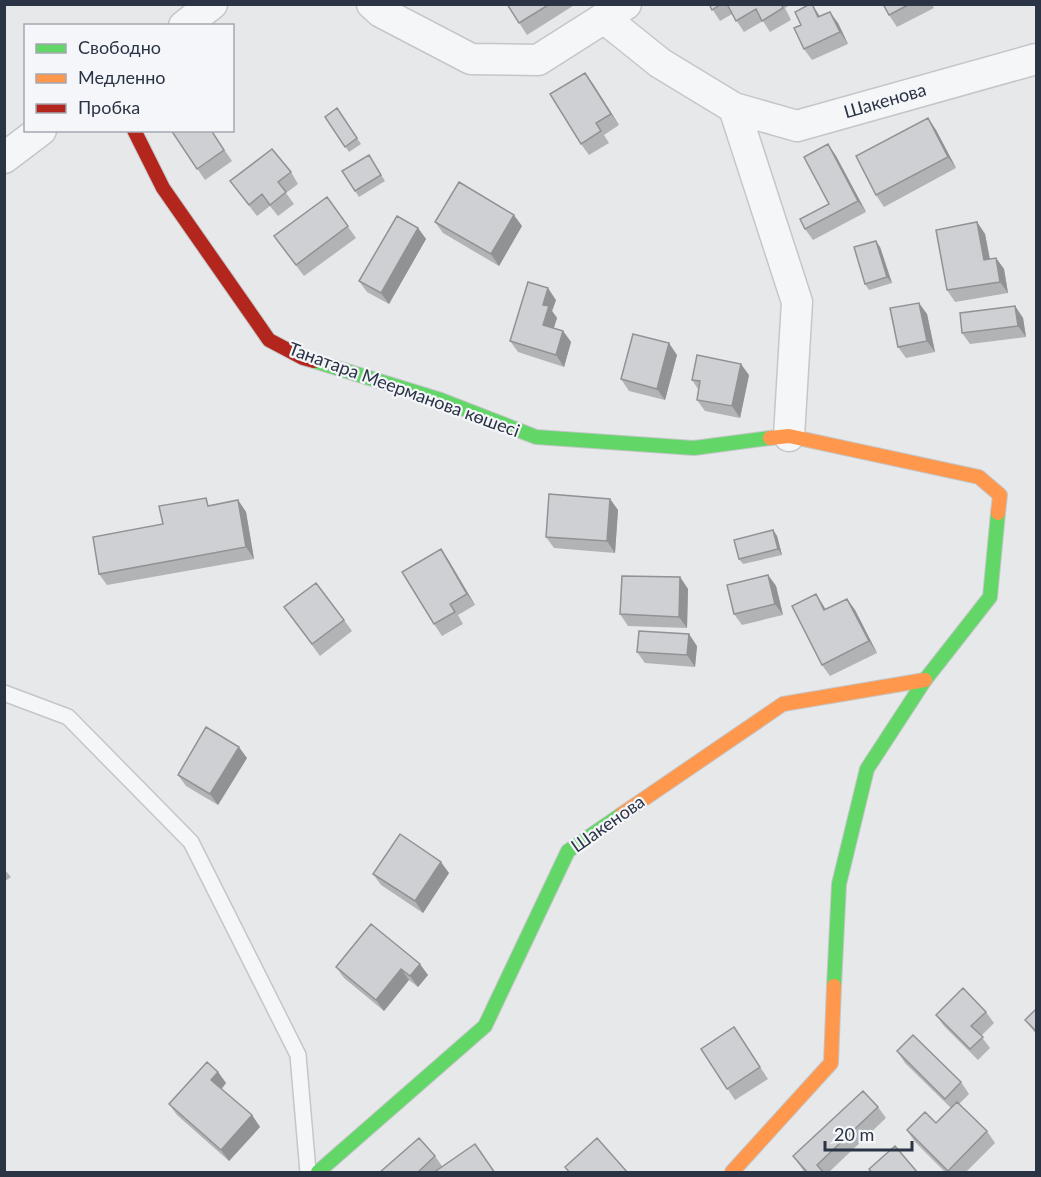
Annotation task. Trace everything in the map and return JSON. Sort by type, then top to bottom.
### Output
[{"type":"street","points":[[187,24],[212,4]]},
{"type":"street","points":[[372,4],[381,12],[471,59],[538,60],[615,11],[660,63],[734,108],[797,302],[789,436]]},
{"type":"street","name":"Шакенова","points":[[734,108],[797,126],[1036,59]]},
{"type":"street","points":[[4,158],[38,132]]},
{"type":"street","name":"Танатара Меерманова көшесі","points":[[135,132],[163,188],[269,340],[303,358],[441,400],[536,437],[693,448],[789,436],[979,477],[1000,495],[990,597],[925,680],[867,769],[839,884],[831,1064],[732,1173]]},
{"type":"street","name":"Шакенова","points":[[318,1173],[485,1026],[567,851],[783,704],[925,680]]},
{"type":"lane","points":[[4,693],[68,717],[191,842],[298,1055],[308,1173]]},
{"type":"building","points":[[507,4],[550,4],[519,23]]},
{"type":"building","points":[[709,4],[721,4],[712,10]]},
{"type":"building","points":[[727,4],[781,4],[783,8],[762,21],[756,9],[736,21]]},
{"type":"building","points":[[810,4],[818,17],[830,12],[840,32],[804,49],[794,28],[801,25],[795,12]]},
{"type":"building","points":[[883,4],[910,4],[889,15]]},
{"type":"building","points":[[585,73],[611,114],[596,123],[601,131],[581,144],[550,94]]},
{"type":"building","points":[[337,108],[357,138],[345,147],[325,117]]},
{"type":"building","points":[[928,118],[948,157],[876,195],[856,156]]},
{"type":"building","points":[[172,132],[212,132],[224,150],[197,169]]},
{"type":"building","points":[[828,144],[858,201],[805,229],[800,219],[829,204],[804,157]]},
{"type":"building","points":[[272,149],[291,172],[278,182],[286,192],[270,205],[262,194],[249,205],[230,181]]},
{"type":"building","points":[[369,155],[381,175],[355,191],[342,171]]},
{"type":"building","points":[[459,182],[514,215],[491,254],[435,222]]},
{"type":"building","points":[[327,197],[348,226],[296,265],[274,236]]},
{"type":"building","points":[[397,216],[418,228],[381,293],[359,281]]},
{"type":"building","points":[[977,222],[984,260],[996,258],[1000,282],[947,290],[936,230]]},
{"type":"building","points":[[876,241],[887,277],[865,284],[854,247]]},
{"type":"building","points":[[528,282],[548,288],[543,305],[549,306],[543,325],[563,331],[556,355],[510,341]]},
{"type":"building","points":[[919,303],[927,341],[898,347],[890,308]]},
{"type":"building","points":[[1015,306],[1018,326],[962,333],[960,313]]},
{"type":"building","points":[[633,334],[669,343],[657,389],[621,379]]},
{"type":"building","points":[[697,355],[741,364],[732,406],[697,400],[700,381],[692,380]]},
{"type":"building","points":[[549,494],[610,499],[607,541],[546,537]]},
{"type":"building","points":[[206,498],[208,506],[238,500],[246,547],[99,574],[93,537],[163,524],[159,506]]},
{"type":"building","points":[[773,530],[778,549],[739,559],[734,540]]},
{"type":"building","points":[[441,549],[467,594],[450,604],[455,612],[434,624],[402,572]]},
{"type":"building","points":[[768,575],[775,604],[734,614],[727,585]]},
{"type":"building","points":[[622,576],[680,577],[679,617],[620,614]]},
{"type":"building","points":[[316,583],[344,620],[312,644],[284,607]]},
{"type":"building","points":[[816,594],[824,610],[847,599],[869,641],[822,665],[792,606]]},
{"type":"building","points":[[639,631],[689,634],[687,655],[637,652]]},
{"type":"building","points":[[206,727],[239,747],[210,794],[178,775]]},
{"type":"building","points":[[400,834],[441,862],[415,901],[373,874]]},
{"type":"building","points":[[371,924],[420,964],[410,976],[401,969],[376,1000],[336,967]]},
{"type":"building","points":[[963,988],[986,1012],[971,1026],[983,1037],[970,1049],[936,1015]]},
{"type":"building","points":[[1036,1009],[1036,1031],[1025,1020]]},
{"type":"building","points":[[734,1027],[760,1067],[727,1089],[701,1049]]},
{"type":"building","points":[[913,1035],[961,1082],[945,1099],[897,1051]]},
{"type":"building","points":[[207,1062],[218,1072],[211,1080],[252,1115],[221,1150],[169,1104]]},
{"type":"building","points":[[863,1091],[878,1107],[817,1165],[824,1173],[808,1173],[793,1156]]},
{"type":"building","points":[[957,1102],[987,1131],[948,1171],[907,1130],[925,1112],[936,1123]]},
{"type":"building","points":[[419,1138],[435,1156],[417,1173],[379,1173]]},
{"type":"building","points":[[597,1138],[628,1173],[570,1173],[565,1167]]},
{"type":"building","points":[[475,1144],[495,1173],[433,1173]]},
{"type":"building","points":[[895,1146],[918,1173],[872,1173],[869,1169]]},
{"type":"traffic: fast","points":[[314,361],[441,400],[536,437],[694,448],[770,438]]},
{"type":"traffic: fast","points":[[834,986],[839,884],[867,769],[925,680],[990,597],[998,513]]},
{"type":"traffic: fast","points":[[318,1172],[485,1026],[568,851],[622,814]]},
{"type":"traffic: slow","points":[[770,438],[789,436],[979,477],[1000,495],[998,513]]},
{"type":"traffic: slow","points":[[622,814],[783,704],[925,680]]},
{"type":"traffic: slow","points":[[732,1172],[831,1063],[834,986]]},
{"type":"traffic: jam","points":[[135,132],[163,188],[269,340],[303,358],[314,361]]}]
